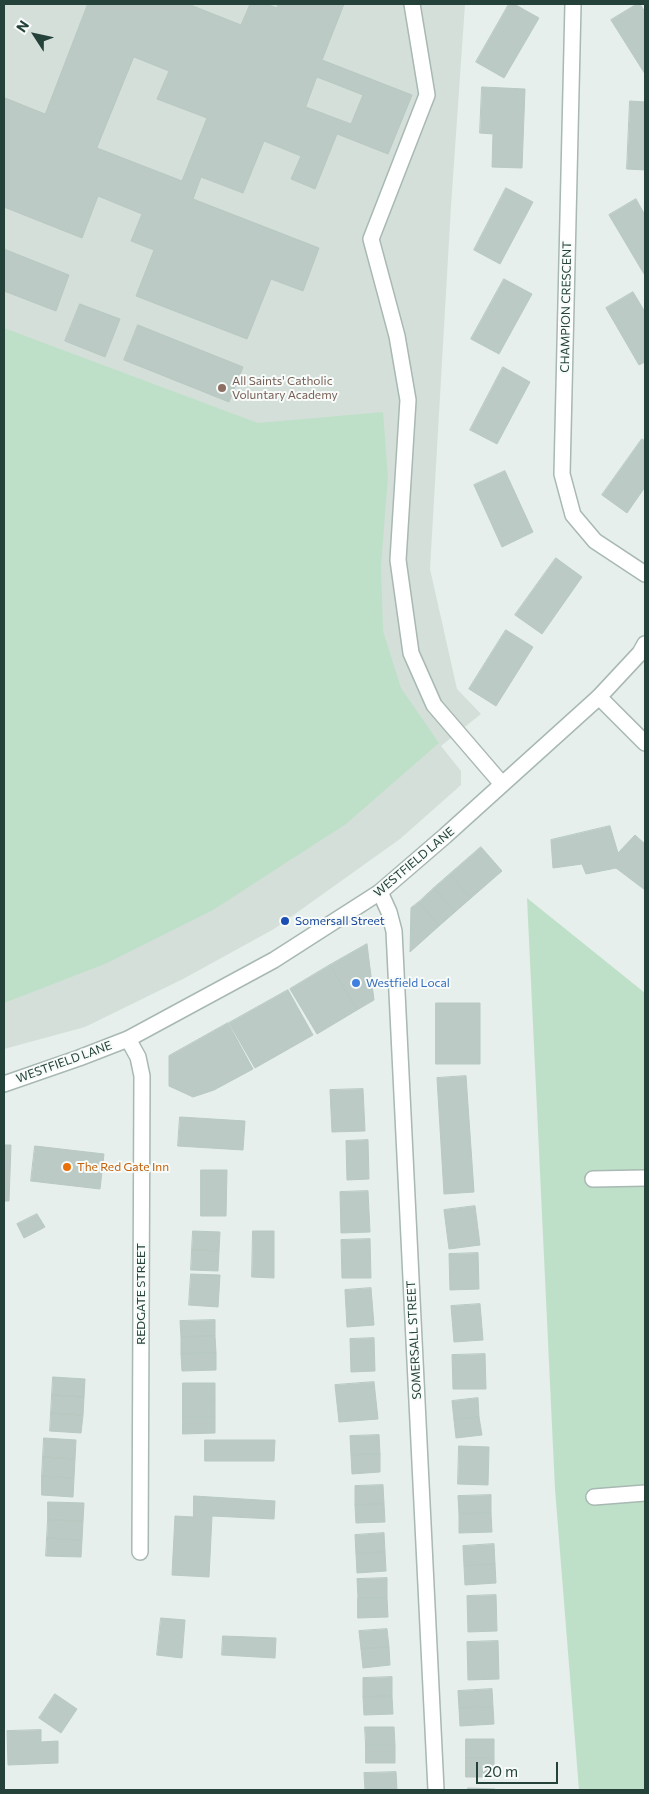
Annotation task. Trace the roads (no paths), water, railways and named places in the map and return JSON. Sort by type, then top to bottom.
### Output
[{"type":"street","points":[[412,4],[427,94],[371,239],[397,336],[408,400],[398,560],[411,653],[434,705],[502,784]]},
{"type":"street","name":"CHAMPION CRESCENT","points":[[573,4],[562,474],[573,515],[595,541],[645,574]]},
{"type":"street","name":"WESTFIELD LANE","points":[[4,1084],[128,1039],[274,960],[380,892],[599,697],[640,653],[645,644]]},
{"type":"street","points":[[599,697],[645,743]]},
{"type":"street","name":"SOMERSALL STREET","points":[[380,892],[394,931],[436,1790]]},
{"type":"street","name":"REDGATE STREET","points":[[128,1039],[138,1057],[142,1076],[140,1552]]},
{"type":"street","points":[[593,1179],[645,1178]]},
{"type":"street","points":[[594,1496],[645,1492]]},
{"type":"place","name":"All Saints' Catholic Voluntary Academy","points":[[222,388]]},
{"type":"place","name":"Somersall Street","points":[[285,921]]},
{"type":"place","name":"Westfield Local","points":[[356,983]]},
{"type":"place","name":"The Red Gate Inn","points":[[67,1167]]}]
